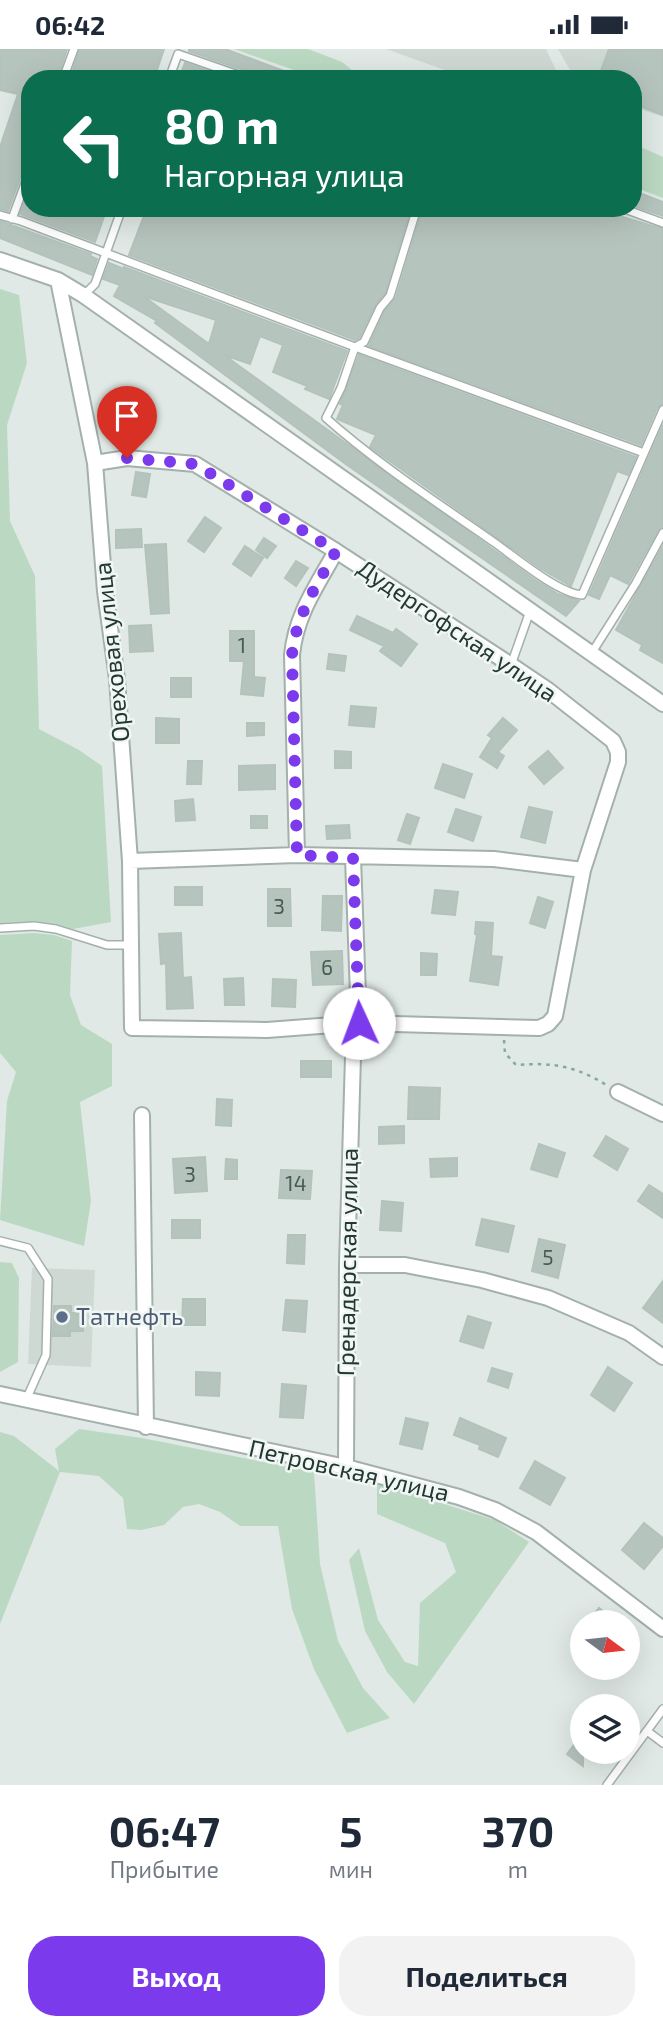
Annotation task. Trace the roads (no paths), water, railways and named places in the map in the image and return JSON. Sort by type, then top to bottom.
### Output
[{"type":"street","points":[[0,260],[58,280],[83,295],[663,704]]},
{"type":"street","name":"Ореховая улица","points":[[58,280],[95,463],[105,591],[117,679],[130,861],[132,1028]]},
{"type":"street","name":"Дудергофская улица","points":[[95,463],[127,458],[195,464],[511,664],[613,741],[618,752],[618,762],[583,870],[555,1016],[548,1024],[539,1028],[359,1023],[267,1030],[132,1028]]},
{"type":"street","points":[[297,855],[293,637],[298,619],[336,551]]},
{"type":"street","points":[[130,861],[297,855],[494,859],[583,870]]},
{"type":"street","points":[[353,858],[359,1023]]},
{"type":"street","name":"Гренадерская улица","points":[[346,1467],[346,1265],[353,1056]]},
{"type":"street","points":[[618,1092],[663,1114]]},
{"type":"street","points":[[142,1115],[146,1427]]},
{"type":"street","points":[[346,1265],[405,1265],[482,1280],[548,1298],[629,1333],[663,1357]]},
{"type":"street","name":"Петровская улица","points":[[0,1394],[146,1427],[346,1467],[459,1497],[519,1521],[556,1546],[663,1629]]},
{"type":"lane","points":[[66,70],[74,49]]},
{"type":"lane","points":[[171,70],[175,51],[226,70]]},
{"type":"lane","points":[[12,219],[21,194]]},
{"type":"lane","points":[[0,215],[644,453]]},
{"type":"lane","points":[[642,215],[663,223]]},
{"type":"lane","points":[[83,295],[95,284],[119,217]]},
{"type":"lane","points":[[414,217],[390,296],[380,308],[364,342],[355,347],[341,388],[326,418],[359,448],[538,573],[573,594],[582,595],[663,410]]},
{"type":"lane","points":[[591,654],[636,583],[663,533]]},
{"type":"lane","points":[[511,664],[530,610]]},
{"type":"lane","points":[[0,928],[34,926],[56,929],[107,945],[131,945]]},
{"type":"lane","points":[[0,1241],[28,1248],[48,1279],[46,1355],[26,1400]]},
{"type":"lane","points":[[607,1785],[663,1709]]},
{"type":"lane","points":[[647,1731],[663,1743]]},
{"type":"place","name":"Татнефть","points":[[62,1317]]}]
